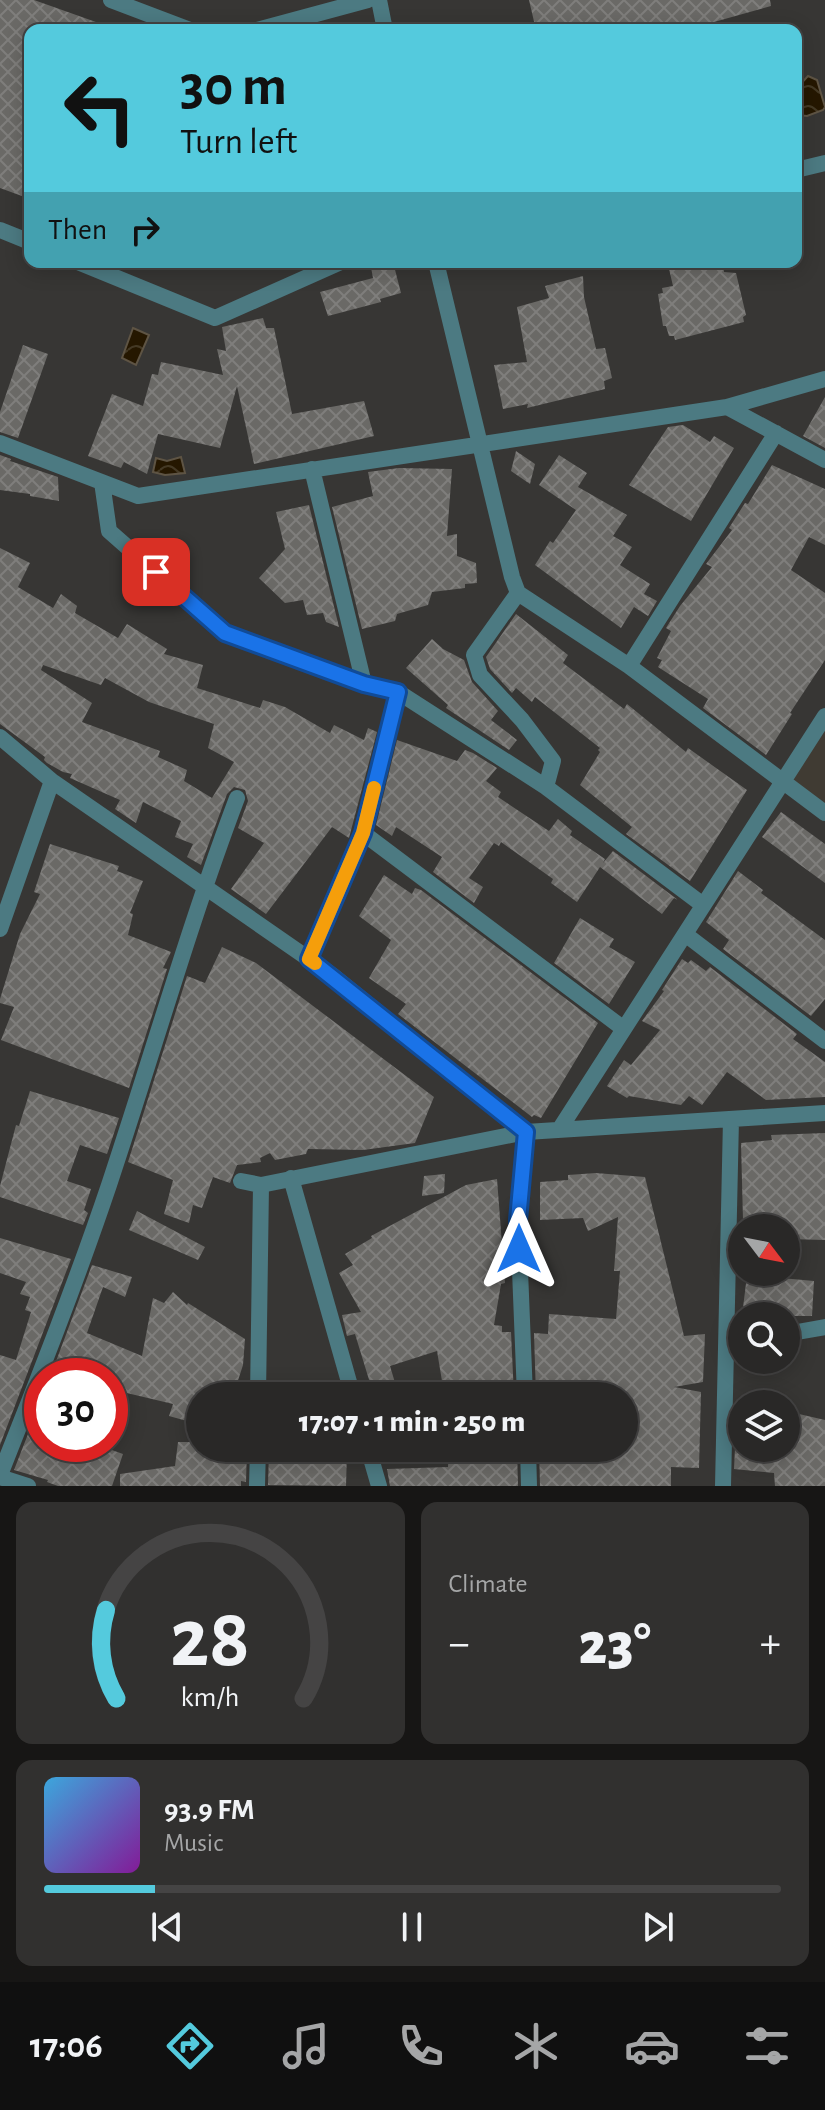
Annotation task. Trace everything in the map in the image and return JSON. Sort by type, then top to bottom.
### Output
[{"type":"street","points":[[111,0],[174,24]]},
{"type":"street","points":[[279,24],[368,0]]},
{"type":"street","points":[[379,0],[384,24]]},
{"type":"street","points":[[802,169],[825,163]]},
{"type":"street","points":[[0,230],[24,240]]},
{"type":"street","points":[[93,268],[215,318],[328,268]]},
{"type":"street","points":[[437,268],[518,593],[629,666],[825,813]]},
{"type":"street","points":[[0,443],[138,496],[727,407],[825,379]]},
{"type":"street","points":[[727,407],[825,460]]},
{"type":"street","points":[[629,666],[776,433]]},
{"type":"street","points":[[312,469],[364,684]]},
{"type":"street","points":[[102,482],[109,531],[225,633],[364,684],[398,692],[546,787],[703,905]]},
{"type":"street","points":[[518,593],[474,655],[480,675],[522,720],[553,761],[546,787]]},
{"type":"street","points":[[309,959],[363,833],[398,692]]},
{"type":"street","points":[[559,1130],[825,716]]},
{"type":"street","points":[[0,737],[52,781],[309,959],[526,1132]]},
{"type":"street","points":[[0,929],[52,781]]},
{"type":"street","points":[[28,1486],[0,1476],[70,1296],[109,1184],[203,887],[237,798]]},
{"type":"street","points":[[363,833],[624,1029]]},
{"type":"street","points":[[685,934],[825,1041]]},
{"type":"street","points":[[241,1181],[261,1185],[526,1132],[825,1113]]},
{"type":"street","points":[[731,1119],[733,1302]]},
{"type":"street","points":[[524,1382],[518,1220],[526,1132]]},
{"type":"street","points":[[291,1178],[349,1382]]},
{"type":"street","points":[[258,1382],[261,1185]]},
{"type":"street","points":[[800,1331],[825,1327]]},
{"type":"street","points":[[723,1486],[732,1374]]},
{"type":"street","points":[[257,1486],[258,1462]]},
{"type":"street","points":[[372,1462],[379,1486]]},
{"type":"street","points":[[528,1462],[529,1486]]},
{"type":"shaded area","points":[[825,730],[825,806],[790,781]]},
{"type":"water","points":[[808,76],[817,80],[825,107],[823,110],[802,115],[802,82]]},
{"type":"water","points":[[133,328],[149,335],[136,365],[122,358]]},
{"type":"water","points":[[181,457],[185,473],[165,475],[153,472],[156,458],[167,461]]},
{"type":"building","points":[[0,0],[34,0],[102,24],[24,24],[24,197],[0,188]]},
{"type":"building","points":[[529,0],[770,0],[771,6],[707,24],[535,24]]},
{"type":"building","points":[[371,268],[395,268],[401,293],[380,299],[381,302],[328,316],[320,292],[373,278]]},
{"type":"building","points":[[724,268],[724,272],[736,273],[746,315],[744,322],[675,340],[674,336],[669,336],[666,326],[663,326],[658,294],[663,293],[662,288],[673,286],[669,269]]},
{"type":"building","points":[[583,276],[584,297],[596,349],[605,348],[612,378],[604,381],[605,389],[527,408],[528,404],[503,409],[494,365],[527,362],[517,307],[549,298],[545,286]]},
{"type":"building","points":[[263,318],[266,328],[274,328],[292,414],[364,401],[374,436],[254,464],[237,386],[220,448],[158,434],[147,474],[124,462],[121,468],[88,456],[112,394],[143,406],[152,374],[158,375],[161,362],[223,375],[217,349],[226,351],[222,327]]},
{"type":"building","points":[[23,345],[48,354],[18,438],[0,432],[0,412]]},
{"type":"building","points":[[825,397],[825,448],[803,436]]},
{"type":"building","points":[[683,425],[710,442],[714,436],[734,448],[691,521],[629,485],[668,427]]},
{"type":"building","points":[[516,451],[535,464],[530,484],[511,471]]},
{"type":"building","points":[[0,455],[58,477],[59,501],[0,490]]},
{"type":"building","points":[[559,455],[587,473],[578,487],[627,515],[613,536],[632,547],[620,565],[650,584],[644,594],[657,601],[648,616],[634,607],[621,628],[535,565],[576,510],[539,485]]},
{"type":"building","points":[[772,465],[825,489],[825,545],[809,537],[791,570],[825,593],[825,660],[766,755],[703,708],[708,699],[658,667],[662,660],[657,658],[671,631],[666,628],[712,567],[706,564],[732,530],[729,528]]},
{"type":"building","points":[[399,468],[452,469],[447,536],[457,534],[457,556],[476,563],[477,583],[465,584],[465,588],[432,592],[428,605],[397,614],[395,621],[362,629],[332,507],[373,496],[368,472]]},
{"type":"building","points":[[309,505],[339,627],[326,622],[323,613],[307,615],[303,600],[285,603],[259,578],[285,549],[276,512]]},
{"type":"building","points":[[0,548],[30,563],[18,587],[53,608],[61,594],[77,606],[75,613],[118,638],[127,624],[167,649],[164,654],[203,665],[197,688],[260,708],[263,700],[285,707],[330,733],[334,725],[364,740],[368,728],[377,732],[349,838],[332,827],[266,914],[231,889],[264,843],[238,828],[248,801],[245,790],[234,787],[227,794],[201,865],[187,857],[193,844],[175,837],[181,821],[143,802],[136,823],[115,809],[120,800],[70,778],[72,774],[47,763],[45,757],[0,724]],"holes":[[[43,665],[101,685],[105,678],[149,702],[214,724],[208,748],[234,762],[212,798],[184,781],[187,770],[158,757],[160,751],[82,722],[92,703],[41,670]]]},
{"type":"building","points":[[516,614],[568,655],[563,663],[624,709],[627,704],[686,752],[688,748],[747,790],[690,881],[626,834],[632,827],[580,785],[600,748],[535,697],[532,702],[516,688],[512,693],[490,669],[486,657]]},
{"type":"building","points":[[432,639],[464,660],[472,682],[498,711],[491,720],[517,740],[509,750],[446,708],[448,705],[406,668]]},
{"type":"building","points":[[397,740],[457,761],[465,750],[473,753],[497,768],[486,781],[501,792],[498,797],[549,831],[558,819],[572,831],[570,835],[605,859],[603,863],[613,851],[678,900],[674,898],[662,914],[600,867],[577,902],[551,883],[553,879],[501,842],[499,846],[494,843],[469,878],[483,887],[474,903],[433,872],[442,857],[396,827],[392,836],[376,825]]},
{"type":"building","points":[[781,812],[825,844],[825,883],[762,837]]},
{"type":"building","points":[[50,844],[119,866],[117,871],[143,881],[130,913],[133,914],[128,935],[171,952],[163,968],[167,969],[129,1088],[1,1040],[14,1007],[0,1003],[0,999],[20,934],[40,894],[34,892]]},
{"type":"building","points":[[738,871],[763,890],[761,893],[825,940],[825,999],[811,1016],[723,949],[729,940],[706,922]]},
{"type":"building","points":[[384,875],[412,894],[415,888],[421,890],[598,1023],[541,1118],[532,1117],[398,1014],[406,1004],[369,978],[391,940],[359,916]]},
{"type":"building","points":[[580,918],[614,939],[609,947],[635,962],[609,1004],[554,963]]},
{"type":"building","points":[[222,947],[256,963],[434,1097],[415,1143],[363,1150],[308,1149],[306,1154],[275,1160],[270,1153],[260,1158],[261,1162],[237,1165],[230,1183],[213,1177],[202,1208],[193,1205],[189,1223],[164,1214],[173,1180],[128,1162],[187,976],[205,983]]},
{"type":"building","points":[[682,959],[688,963],[691,960],[706,971],[710,967],[797,1034],[793,1039],[825,1062],[825,1097],[766,1100],[727,1072],[702,1105],[689,1096],[681,1105],[627,1098],[607,1086],[624,1060],[631,1065],[660,1030],[642,1021]]},
{"type":"building","points":[[30,1091],[119,1118],[107,1154],[80,1145],[67,1181],[91,1189],[83,1225],[0,1197],[16,1125],[19,1126]]},
{"type":"building","points":[[825,1133],[825,1240],[800,1239],[800,1214],[743,1214],[741,1143],[772,1140],[771,1135]]},
{"type":"building","points":[[596,1173],[645,1177],[684,1336],[705,1334],[703,1382],[674,1387],[701,1392],[699,1468],[671,1467],[671,1486],[540,1486],[539,1462],[638,1462],[638,1382],[536,1382],[534,1333],[548,1334],[549,1314],[616,1319],[620,1271],[614,1271],[618,1217],[588,1231],[583,1218],[540,1220],[540,1182],[568,1180],[568,1175]]},
{"type":"building","points":[[445,1174],[444,1193],[422,1196],[424,1176]]},
{"type":"building","points":[[497,1179],[505,1283],[501,1284],[494,1325],[502,1326],[502,1332],[511,1332],[513,1382],[442,1382],[437,1351],[390,1366],[395,1382],[370,1382],[355,1334],[347,1336],[342,1315],[361,1312],[339,1273],[353,1265],[345,1254],[371,1236],[466,1185]]},
{"type":"building","points":[[137,1211],[205,1247],[198,1260],[129,1230]]},
{"type":"building","points":[[0,1238],[71,1259],[33,1358],[24,1358],[24,1382],[0,1445],[0,1355],[16,1360],[31,1312],[25,1310],[30,1297],[20,1294],[26,1282],[0,1273]]},
{"type":"building","points":[[92,1265],[132,1277],[125,1297],[103,1287],[87,1333],[142,1356],[153,1298],[164,1303],[173,1292],[187,1305],[245,1339],[243,1365],[238,1382],[186,1382],[186,1421],[169,1416],[173,1404],[128,1393],[128,1358],[57,1358]]},
{"type":"building","points":[[800,1280],[814,1281],[812,1316],[800,1316],[800,1302],[744,1302],[746,1286],[800,1286]]},
{"type":"building","points":[[800,1414],[825,1420],[825,1486],[775,1486],[774,1473],[734,1469],[734,1462],[800,1462]]},
{"type":"building","points":[[178,1442],[186,1442],[186,1462],[247,1462],[246,1482],[241,1481],[241,1486],[120,1486],[120,1474],[175,1466]]},
{"type":"building","points":[[24,1444],[24,1462],[120,1462],[112,1486],[58,1486],[14,1470]]},
{"type":"building","points":[[269,1462],[347,1462],[346,1486],[268,1485]]},
{"type":"building","points":[[448,1462],[517,1462],[518,1486],[390,1486],[387,1469],[448,1467]]},
{"type":"slow traffic","points":[[315,963],[309,959],[363,833],[374,788]]},
{"type":"route","points":[[156,572],[225,633],[364,684],[398,692],[363,833],[309,959],[526,1132],[518,1220],[519,1249]]}]
